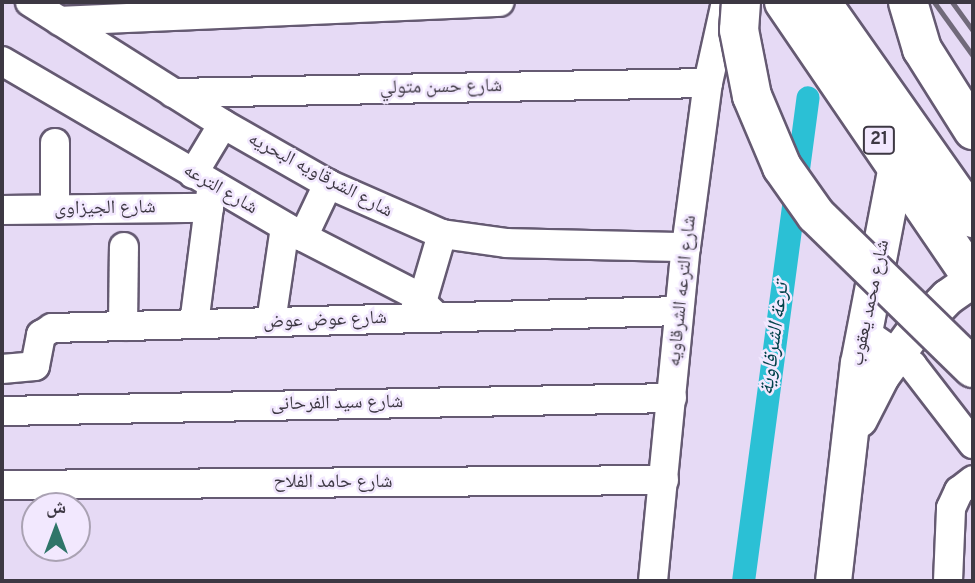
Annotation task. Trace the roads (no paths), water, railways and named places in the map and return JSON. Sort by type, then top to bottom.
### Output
[{"type":"highway","points":[[740,2],[739,30],[752,96],[782,167],[816,215],[973,368]]},
{"type":"highway","name":"21","points":[[784,2],[973,279]]},
{"type":"highway","name":"21","points":[[821,2],[973,218]]},
{"type":"highway","points":[[908,2],[922,49],[973,130]]},
{"type":"main road","name":"شارع محمد يعقوب","points":[[833,581],[863,331],[886,237],[896,165]]},
{"type":"main road","name":"شارع محمد يعقوب","points":[[849,442],[897,351],[929,314],[973,279]]},
{"type":"street","name":"شارع الشرقاويه البحريه","points":[[30,2],[76,14],[173,93],[328,184],[442,234],[507,243],[686,247]]},
{"type":"street","points":[[76,14],[500,2]]},
{"type":"street","name":"شارع الترعه الشرقاويه","points":[[653,581],[686,247],[708,83],[726,2]]},
{"type":"street","name":"شارع الترعه","points":[[2,61],[205,189],[294,232],[429,309]]},
{"type":"street","name":"شارع حسن متولي","points":[[173,93],[708,83]]},
{"type":"street","points":[[194,324],[205,189],[223,124]]},
{"type":"street","points":[[55,143],[55,209]]},
{"type":"street","points":[[271,322],[294,232],[328,184]]},
{"type":"street","name":"شارع الجيزاوى","points":[[2,210],[55,209],[205,189]]},
{"type":"street","points":[[429,309],[442,234]]},
{"type":"street","points":[[123,326],[124,247]]},
{"type":"street","name":"شارع عوض عوض","points":[[2,369],[35,366],[44,330],[271,322],[429,309],[679,311]]},
{"type":"street","points":[[863,331],[897,351],[973,444]]},
{"type":"street","name":"شارع سيد الفرحانى","points":[[2,411],[672,398]]},
{"type":"street","name":"شارع حامد الفلاح","points":[[2,485],[664,480]]},
{"type":"street","points":[[948,581],[951,508],[959,491],[973,480]]},
{"type":"waterway","name":"ترعة الشرقاوية","points":[[743,581],[808,97]]},
{"type":"railway","points":[[934,2],[973,56]]},
{"type":"railway","points":[[952,2],[973,31]]}]
